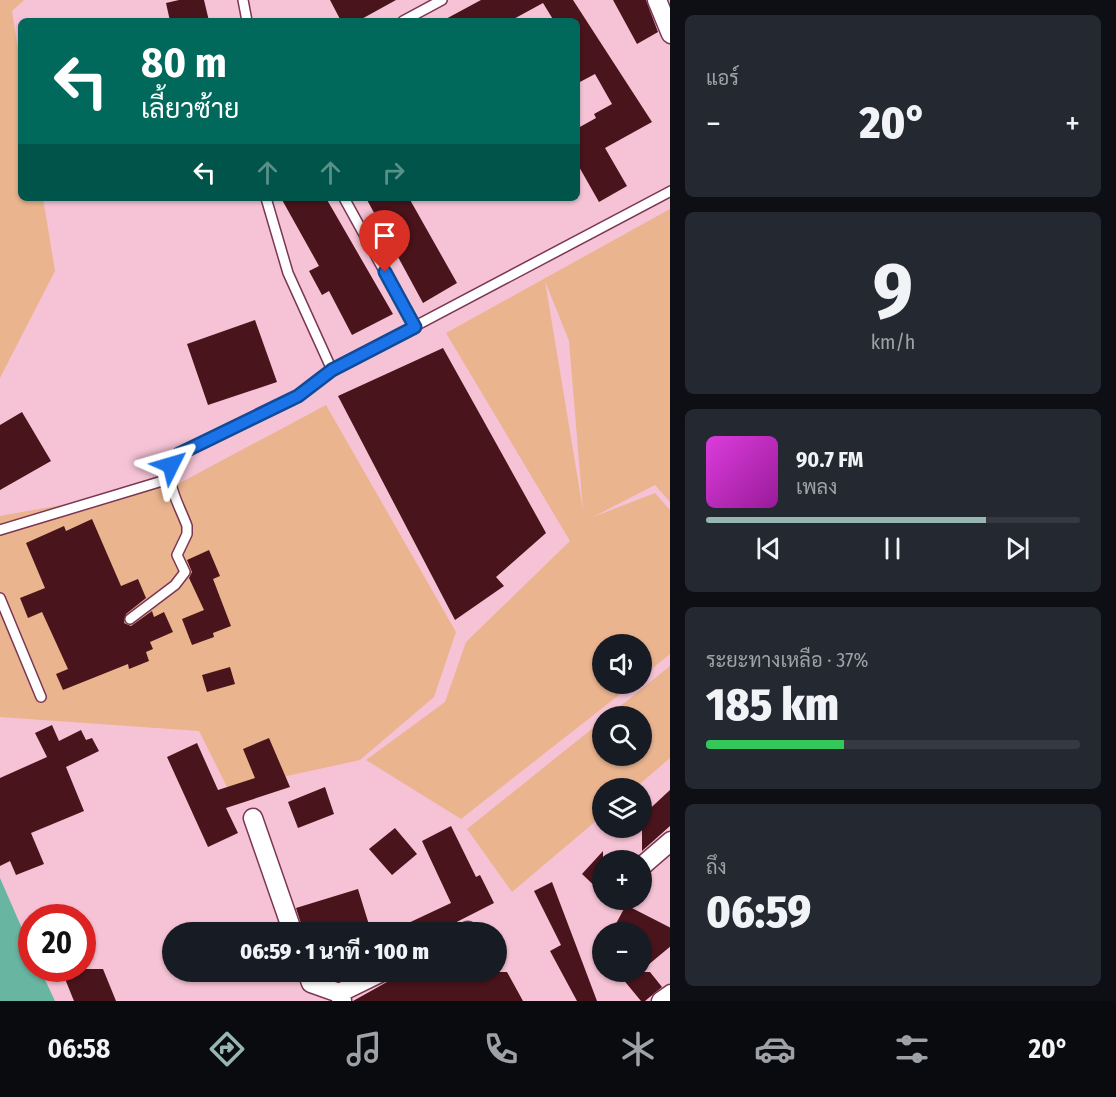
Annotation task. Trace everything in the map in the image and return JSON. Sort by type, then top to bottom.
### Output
[{"type":"street","points":[[657,0],[670,34]]},
{"type":"street","points":[[253,818],[289,922]]},
{"type":"street","points":[[652,857],[670,841]]},
{"type":"street","points":[[311,982],[340,997],[365,982]]},
{"type":"street","points":[[661,1001],[670,994]]},
{"type":"lane","points":[[243,0],[246,18]]},
{"type":"lane","points":[[409,18],[442,0]]},
{"type":"lane","points":[[130,619],[176,585],[185,572],[177,555],[187,534],[187,526],[169,479],[171,465],[179,454],[298,396],[332,370],[670,191]]},
{"type":"lane","points":[[267,201],[288,273],[332,370]]},
{"type":"lane","points":[[346,201],[415,327]]},
{"type":"lane","points":[[0,530],[169,479]]},
{"type":"lane","points":[[0,598],[41,697]]},
{"type":"shaded area","points":[[0,0],[24,0],[12,11],[18,48],[18,201],[43,201],[55,271],[0,378]]},
{"type":"shaded area","points":[[670,209],[670,502],[655,485],[593,517],[655,493],[670,510],[670,654],[652,669],[652,634],[592,634],[592,694],[620,694],[605,706],[592,706],[592,716],[461,819],[366,760],[445,702],[466,642],[570,541],[446,333]],"holes":[[[545,281],[569,341],[583,510]]]},
{"type":"shaded area","points":[[326,405],[456,632],[434,697],[360,760],[228,789],[199,731],[0,717],[0,516],[178,484]]},
{"type":"shaded area","points":[[670,666],[670,758],[647,778],[592,778],[592,824],[512,892],[467,829],[592,729],[592,766],[652,766],[652,706],[621,706],[635,694],[652,694],[652,681]]},
{"type":"shaded area","points":[[0,878],[18,919],[18,982],[46,982],[55,1001],[0,1001]]},
{"type":"building","points":[[179,0],[204,0],[208,18],[169,18],[166,3]]},
{"type":"building","points":[[330,0],[396,0],[363,18],[339,18]]},
{"type":"building","points":[[481,0],[573,0],[652,122],[605,148],[627,186],[599,202],[580,169],[580,127],[596,118],[594,114],[612,104],[595,74],[580,82],[580,18],[552,18],[543,3],[516,18],[448,18]]},
{"type":"building","points":[[613,0],[646,0],[658,32],[637,44]]},
{"type":"building","points":[[283,201],[328,201],[393,314],[352,335],[329,291],[322,295],[309,271],[319,266]]},
{"type":"building","points":[[368,201],[411,201],[457,283],[423,303]]},
{"type":"building","points":[[255,320],[277,382],[208,405],[187,344]]},
{"type":"building","points":[[443,348],[546,533],[496,577],[504,586],[455,620],[338,396]]},
{"type":"building","points":[[22,412],[51,461],[0,490],[0,425]]},
{"type":"building","points":[[92,519],[121,586],[138,579],[146,598],[126,614],[124,623],[131,626],[152,611],[154,617],[164,612],[173,632],[150,642],[153,649],[146,652],[149,661],[129,669],[128,664],[63,690],[56,674],[68,669],[42,612],[28,618],[20,598],[45,588],[26,543],[64,526],[66,531]]},
{"type":"building","points":[[209,550],[220,576],[213,579],[231,626],[213,633],[214,637],[192,645],[182,619],[204,610],[189,578],[192,572],[187,560]]},
{"type":"building","points":[[230,667],[235,684],[207,692],[202,675]]},
{"type":"building","points":[[52,725],[59,741],[81,730],[86,740],[92,738],[99,751],[66,767],[84,811],[31,833],[44,864],[16,875],[10,861],[0,866],[0,778],[47,757],[35,733]]},
{"type":"building","points":[[269,738],[290,787],[226,808],[238,833],[208,847],[167,757],[197,743],[218,790],[255,778],[243,749]]},
{"type":"building","points":[[325,787],[334,814],[298,828],[288,802]]},
{"type":"building","points":[[670,790],[670,826],[642,850],[642,838],[652,838],[652,807]]},
{"type":"building","points":[[451,826],[476,877],[480,875],[494,903],[457,922],[410,922],[451,903],[422,841]]},
{"type":"building","points":[[395,828],[417,854],[392,875],[369,849]]},
{"type":"building","points":[[592,863],[592,884],[582,874]]},
{"type":"building","points":[[552,882],[597,1001],[577,1001],[550,951],[561,945],[534,891]]},
{"type":"building","points":[[358,889],[368,922],[300,922],[296,908]]},
{"type":"building","points":[[623,910],[636,910],[670,927],[670,947],[652,962],[652,922],[617,922]]},
{"type":"building","points":[[96,969],[103,969],[116,1001],[74,1001],[66,982],[96,982]]},
{"type":"building","points":[[507,972],[523,1001],[353,1001],[387,982],[507,982]]},
{"type":"building","points":[[652,974],[662,987],[645,1001],[641,1001],[625,982],[652,982]]},
{"type":"route","points":[[171,465],[179,454],[298,396],[332,370],[415,327],[385,272]]}]
